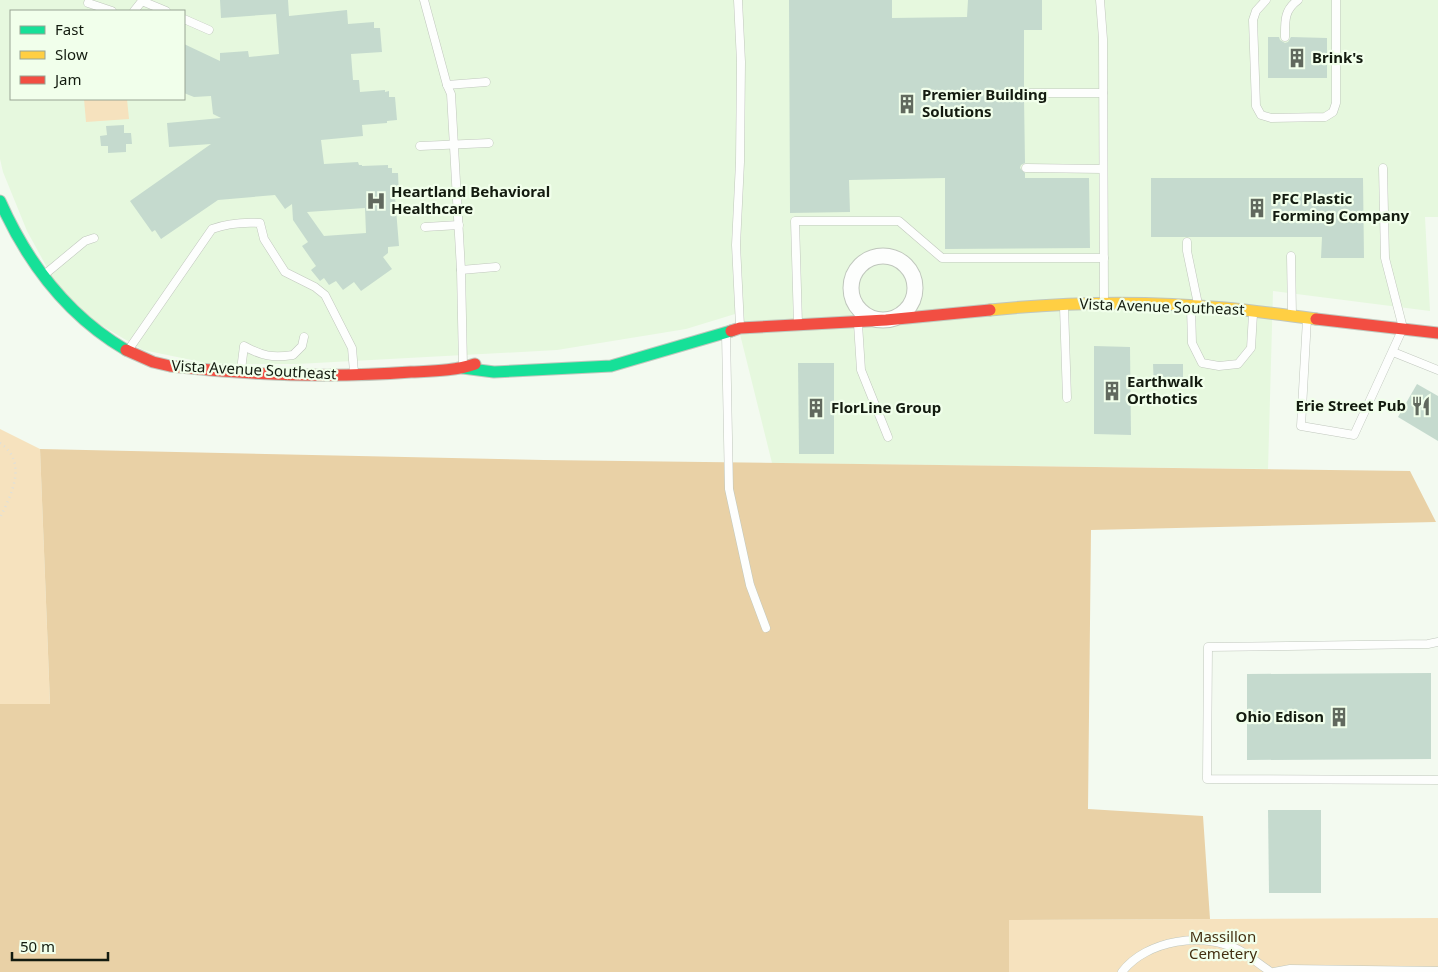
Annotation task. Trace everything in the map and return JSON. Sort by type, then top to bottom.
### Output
[{"type":"street","name":"Vista Avenue Southeast","points":[[0,201],[16,235],[61,297],[104,335],[148,360],[163,364],[241,372],[354,375],[463,368],[494,372],[611,366],[740,328],[858,322],[1064,305],[1195,306],[1254,310],[1438,333]]},
{"type":"street","name":"Vista Avenue Southeast","points":[[877,256],[888,256],[898,260],[912,274],[915,284],[915,294],[908,308],[896,318],[886,320],[875,320],[865,315],[857,308],[852,298],[853,276],[858,267],[867,260],[877,256]]},
{"type":"street","name":"Vista Avenue Southeast","points":[[615,352],[659,351]]},
{"type":"street","name":"Vista Avenue Southeast","points":[[463,368],[489,360]]},
{"type":"lane","points":[[135,10],[144,0],[164,10]]},
{"type":"lane","points":[[424,0],[451,94],[461,270],[463,368]]},
{"type":"lane","points":[[738,0],[741,62],[740,162],[736,245],[740,328]]},
{"type":"lane","points":[[1100,0],[1103,39],[1104,304]]},
{"type":"lane","points":[[1266,0],[1256,11],[1253,20],[1256,106],[1261,115],[1271,118],[1325,117],[1333,112],[1336,103],[1336,0]]},
{"type":"lane","points":[[1285,37],[1286,15],[1289,8],[1298,0]]},
{"type":"lane","points":[[88,3],[109,10]]},
{"type":"lane","points":[[185,19],[209,30]]},
{"type":"lane","points":[[447,85],[486,82]]},
{"type":"lane","points":[[1026,93],[1103,93]]},
{"type":"lane","points":[[420,146],[489,143]]},
{"type":"lane","points":[[1026,168],[1103,169]]},
{"type":"lane","points":[[1308,316],[1301,426],[1354,435],[1403,328],[1385,258],[1384,168]]},
{"type":"lane","points":[[798,324],[795,221],[899,221],[942,258],[1104,258]]},
{"type":"lane","points":[[128,350],[212,229],[224,224],[260,223],[264,239],[285,272],[315,287],[325,295],[352,348],[354,375]]},
{"type":"lane","points":[[425,227],[459,225]]},
{"type":"lane","points":[[44,275],[85,241],[94,238]]},
{"type":"lane","points":[[1187,242],[1195,306],[1192,343],[1202,363],[1219,366],[1238,364],[1251,348],[1254,310]]},
{"type":"lane","points":[[1291,256],[1292,315]]},
{"type":"lane","points":[[461,270],[496,267]]},
{"type":"lane","points":[[1064,305],[1067,398]]},
{"type":"lane","points":[[858,322],[861,370],[888,437]]},
{"type":"lane","points":[[726,332],[729,489],[750,585],[766,628]]},
{"type":"lane","points":[[241,372],[244,346],[268,356],[292,355],[302,346],[304,337]]},
{"type":"lane","points":[[1393,352],[1438,370]]},
{"type":"lane","points":[[1438,642],[1428,644],[1208,648],[1208,779],[1438,780]]},
{"type":"lane","points":[[1122,972],[1143,954],[1167,944],[1190,939],[1216,942],[1238,949],[1271,972]]},
{"type":"lane","points":[[1274,972],[1290,969],[1438,971]]},
{"type":"path","points":[[0,443],[12,454],[16,468],[13,485],[0,518]]},
{"type":"shaded area","points":[[0,0],[1438,0],[1438,217],[1425,217],[1430,311],[1273,291],[1268,469],[772,463],[735,314],[686,329],[557,350],[297,364],[211,364],[143,350],[94,321],[56,284],[27,231],[3,172],[0,159]]},
{"type":"shaded area","points":[[40,449],[544,460],[1410,471],[1436,522],[1091,530],[1088,809],[1203,816],[1210,919],[1009,920],[1009,972],[0,972],[0,704],[50,704]]},
{"type":"green space","points":[[84,100],[127,100],[129,119],[86,122]]},
{"type":"green space","points":[[0,429],[40,449],[50,705],[0,704]]},
{"type":"green space","name":"Massillon Cemetery","points":[[1438,918],[1438,972],[1009,972],[1008,920]]},
{"type":"building","points":[[220,0],[288,0],[289,16],[347,10],[348,24],[374,22],[374,28],[380,28],[382,52],[351,54],[353,80],[359,80],[360,92],[389,91],[389,97],[395,97],[397,120],[387,121],[387,123],[362,125],[363,136],[321,140],[324,164],[358,162],[362,166],[388,165],[388,168],[392,168],[392,173],[398,173],[399,197],[395,197],[399,246],[388,247],[388,253],[383,257],[392,269],[361,291],[354,282],[343,290],[336,281],[329,285],[324,278],[320,281],[311,270],[316,266],[302,246],[308,242],[293,220],[292,204],[285,209],[275,195],[218,200],[161,239],[155,230],[152,232],[130,201],[211,144],[169,147],[167,123],[221,118],[213,114],[211,96],[194,97],[185,93],[185,44],[220,61],[220,53],[248,51],[249,57],[279,54],[276,14],[221,18]],"holes":[[[365,208],[366,233],[324,236],[307,212]]]},
{"type":"building","name":"Premier Building Solutions","points":[[789,0],[892,0],[892,18],[967,17],[968,0],[1042,0],[1042,30],[1024,30],[1024,88],[1020,93],[1024,98],[1025,163],[1020,168],[1025,173],[1025,178],[1089,178],[1090,248],[945,249],[945,178],[849,180],[850,212],[790,213]]},
{"type":"building","name":"Brink's","points":[[1268,37],[1279,37],[1285,43],[1291,37],[1327,38],[1327,78],[1268,78]]},
{"type":"building","points":[[124,125],[124,133],[131,133],[132,144],[126,144],[126,152],[108,153],[108,146],[101,146],[100,136],[107,135],[106,126]]},
{"type":"building","name":"PFC Plastic Forming Company","points":[[1151,178],[1363,178],[1364,258],[1321,258],[1322,237],[1151,237]]},
{"type":"building","name":"Earthwalk Orthotics","points":[[1094,346],[1130,347],[1131,435],[1094,434]]},
{"type":"building","name":"FlorLine Group","points":[[798,363],[834,363],[834,454],[799,454]]},
{"type":"building","points":[[1153,364],[1183,364],[1183,388],[1154,388]]},
{"type":"building","name":"Erie Street Pub","points":[[1417,384],[1438,396],[1438,441],[1398,417]]},
{"type":"building","name":"Ohio Edison","points":[[1431,673],[1431,759],[1247,760],[1247,674]]},
{"type":"building","points":[[1268,810],[1321,810],[1321,893],[1269,893]]},
{"type":"traffic: fast","points":[[0,201],[23,245],[51,286],[86,321],[126,350]]},
{"type":"traffic: fast","points":[[463,368],[494,372],[611,366],[731,331]]},
{"type":"traffic: slow","points":[[990,310],[1048,305],[1137,303],[1225,308],[1316,319]]},
{"type":"traffic: jam","points":[[731,331],[740,328],[886,320],[990,310]]},
{"type":"traffic: jam","points":[[1316,319],[1438,333]]},
{"type":"traffic: jam","points":[[126,350],[153,362],[170,366],[230,372],[351,375],[443,370],[475,364]]},
{"type":"place","name":"Brink's","points":[[1297,58]]},
{"type":"place","name":"Premier Building Solutions","points":[[907,104]]},
{"type":"place","name":"Heartland Behavioral Healthcare","points":[[376,201]]},
{"type":"place","name":"PFC Plastic Forming Company","points":[[1257,208]]},
{"type":"place","name":"Earthwalk Orthotics","points":[[1112,391]]},
{"type":"place","name":"Erie Street Pub","points":[[1421,406]]},
{"type":"place","name":"FlorLine Group","points":[[816,408]]},
{"type":"place","name":"Ohio Edison","points":[[1339,717]]}]
